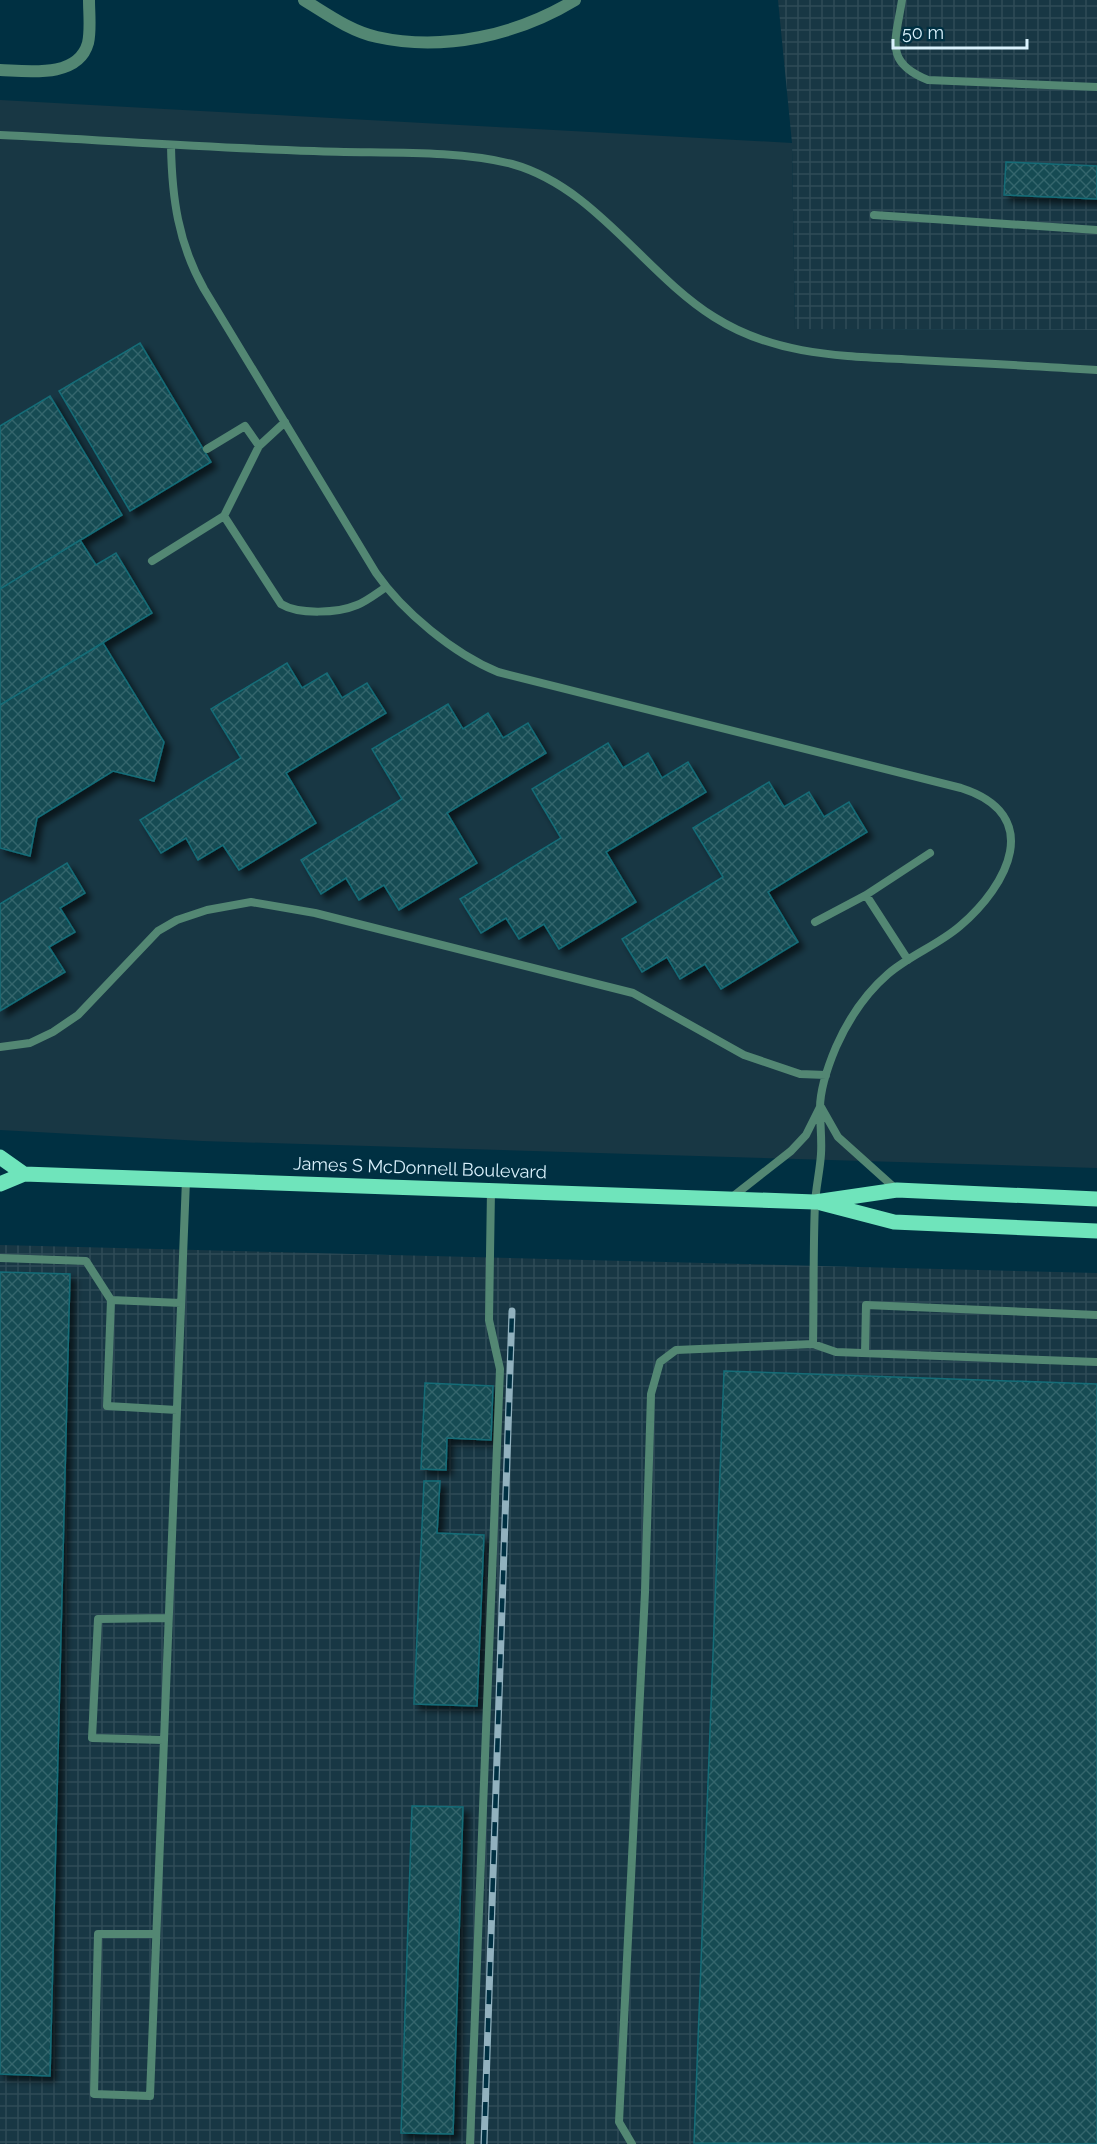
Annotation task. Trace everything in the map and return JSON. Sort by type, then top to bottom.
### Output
[{"type":"main road","points":[[0,1157],[24,1174]]},
{"type":"main road","name":"James S McDonnell Boulevard","points":[[0,1184],[24,1174],[815,1202],[897,1190],[1097,1199]]},
{"type":"main road","name":"James S McDonnell Boulevard","points":[[815,1202],[894,1222],[1097,1231]]},
{"type":"street","points":[[0,70],[46,72],[65,67],[78,57],[88,44],[89,0]]},
{"type":"street","points":[[304,0],[342,24],[376,37],[430,43],[477,38],[516,28],[575,0]]},
{"type":"lane","points":[[902,0],[894,51],[898,62],[917,76],[928,80],[1097,87]]},
{"type":"lane","points":[[0,135],[171,146],[447,156],[512,165],[554,182],[582,202],[689,300],[715,318],[762,341],[813,354],[1097,370]]},
{"type":"lane","points":[[171,146],[172,192],[180,234],[191,266],[386,587],[455,650],[498,672],[934,780],[972,792],[991,802],[1005,818],[1013,840],[1003,872],[984,904],[957,928],[889,973],[859,1006],[837,1045],[825,1076],[820,1106],[821,1155],[815,1202],[813,1344]]},
{"type":"lane","points":[[874,215],[1097,230]]},
{"type":"lane","points":[[152,561],[224,516],[259,446],[285,422]]},
{"type":"lane","points":[[207,450],[245,426],[259,446]]},
{"type":"lane","points":[[224,516],[281,604],[290,610],[342,609],[358,605],[386,587]]},
{"type":"lane","points":[[815,922],[866,895],[930,853]]},
{"type":"lane","points":[[866,895],[908,960]]},
{"type":"lane","points":[[0,1047],[30,1042],[53,1032],[78,1015],[158,931],[177,920],[207,910],[251,902],[315,913],[633,993],[744,1055],[800,1074],[825,1076]]},
{"type":"lane","points":[[820,1106],[838,1137],[897,1190]]},
{"type":"lane","points":[[730,1199],[806,1135],[820,1106]]},
{"type":"lane","points":[[156,1934],[98,1934],[94,2094],[150,2096],[186,1180]]},
{"type":"lane","points":[[470,2144],[500,1369],[489,1320],[491,1190]]},
{"type":"lane","points":[[0,1258],[86,1261],[111,1300],[107,1406],[177,1410]]},
{"type":"lane","points":[[111,1300],[181,1303]]},
{"type":"lane","points":[[865,1353],[866,1305],[1097,1315]]},
{"type":"lane","points":[[632,2144],[620,2122],[645,1592],[651,1394],[660,1362],[676,1350],[813,1344],[836,1352],[1097,1362]]},
{"type":"lane","points":[[164,1740],[93,1738],[93,1726],[98,1619],[168,1618]]},
{"type":"shaded area","points":[[778,0],[1097,0],[1097,330],[795,329],[792,143]]},
{"type":"shaded area","points":[[0,100],[792,143],[795,329],[1097,330],[1097,1168],[202,1141],[0,1130]]},
{"type":"shaded area","points":[[0,1245],[1097,1273],[1097,2144],[0,2144]]},
{"type":"building","points":[[1006,162],[1097,166],[1097,199],[1004,195]]},
{"type":"building","points":[[140,343],[211,462],[130,511],[59,391]]},
{"type":"building","points":[[50,396],[122,515],[0,589],[0,426]]},
{"type":"building","points":[[80,540],[96,565],[116,553],[152,613],[0,705],[0,589]]},
{"type":"building","points":[[103,643],[164,742],[154,781],[113,771],[37,818],[30,856],[0,848],[0,705]]},
{"type":"building","points":[[287,663],[302,688],[327,673],[342,698],[367,683],[386,713],[286,773],[316,823],[239,870],[223,845],[198,860],[186,838],[161,853],[140,820],[241,758],[211,709]]},
{"type":"building","points":[[448,704],[463,729],[488,713],[503,738],[528,723],[546,753],[447,813],[477,863],[399,910],[384,885],[359,900],[346,878],[321,894],[301,860],[402,799],[372,749]]},
{"type":"building","points":[[608,743],[623,768],[648,753],[662,778],[688,762],[706,792],[606,852],[636,902],[559,949],[544,924],[519,939],[506,918],[481,933],[460,899],[561,838],[532,789]]},
{"type":"building","points":[[769,782],[784,807],[809,792],[824,817],[849,802],[867,832],[768,892],[798,942],[721,989],[705,964],[680,979],[667,957],[642,972],[622,939],[723,877],[693,828]]},
{"type":"building","points":[[67,863],[85,893],[60,908],[75,932],[49,947],[65,972],[0,1011],[0,904]]},
{"type":"building","points":[[0,1272],[70,1274],[50,2076],[0,2074]]},
{"type":"building","points":[[724,1371],[1097,1384],[1097,2144],[694,2143]]},
{"type":"building","points":[[425,1383],[493,1386],[491,1440],[447,1438],[446,1470],[421,1469]]},
{"type":"building","points":[[424,1481],[440,1481],[437,1533],[484,1535],[477,1706],[414,1704]]},
{"type":"building","points":[[412,1806],[463,1807],[453,2134],[401,2133]]},
{"type":"railway","points":[[484,2144],[512,1311]]}]
